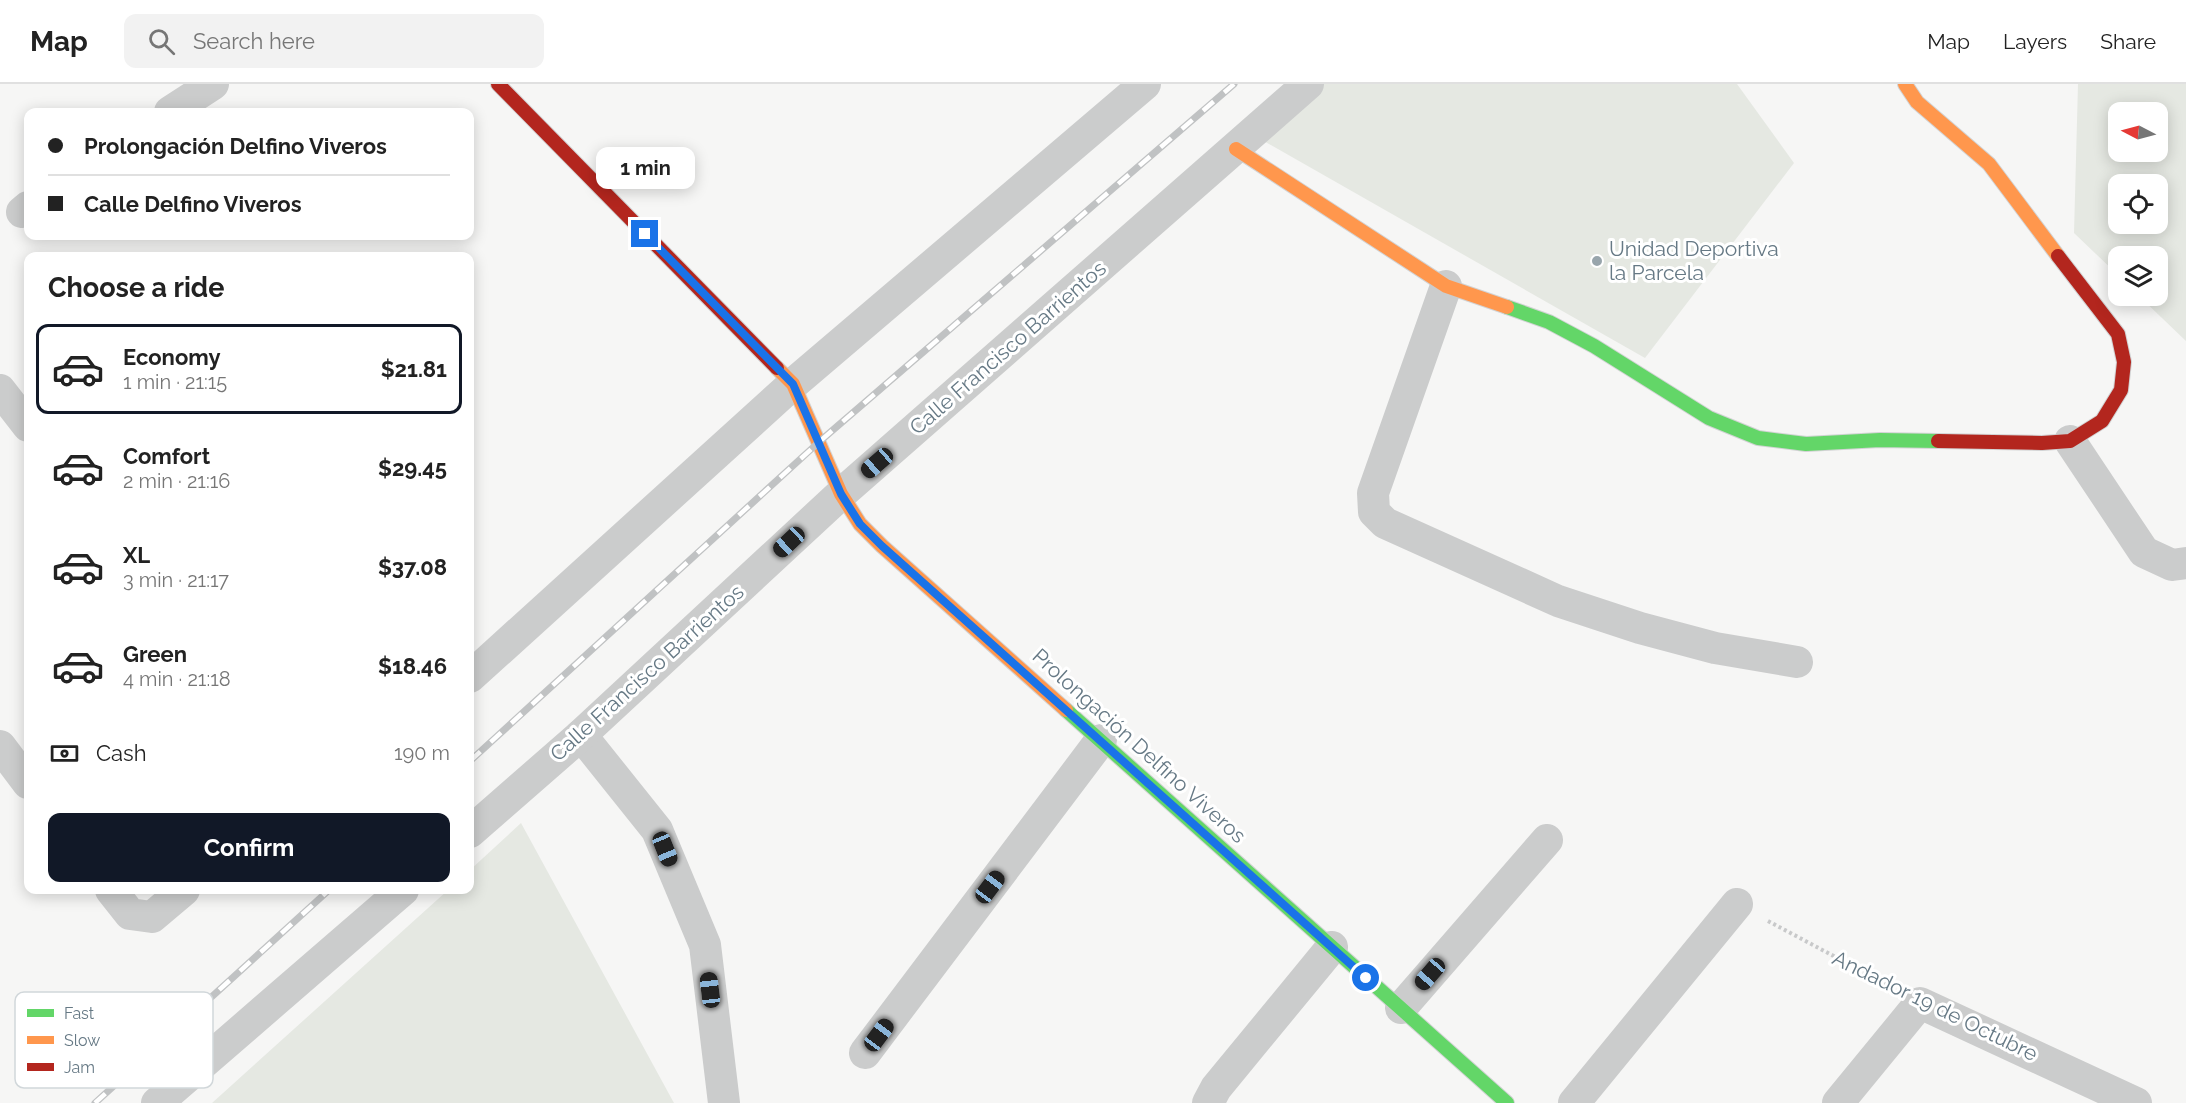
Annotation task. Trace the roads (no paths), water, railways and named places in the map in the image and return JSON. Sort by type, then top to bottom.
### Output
[{"type":"street","points":[[176,108],[213,84]]},
{"type":"street","points":[[498,84],[793,384]]},
{"type":"street","name":"Calle Francisco Barrientos","points":[[474,829],[581,735],[841,494],[1308,84]]},
{"type":"street","points":[[1236,149],[1446,286],[1549,322],[1594,346],[1709,418],[1758,438],[1806,444],[1880,440],[2042,443],[2070,441],[2102,421],[2121,390],[2124,362],[2118,334],[1989,164],[1917,102],[1905,84]]},
{"type":"street","points":[[474,673],[793,384],[1126,90]]},
{"type":"street","points":[[1446,286],[1373,493],[1374,512],[1384,523],[1558,601],[1640,628],[1715,648],[1797,662]]},
{"type":"street","name":"Prolongación Delfino Viveros","points":[[793,384],[841,494],[860,524],[1507,1103]]},
{"type":"street","points":[[0,390],[24,421]]},
{"type":"street","points":[[2070,441],[2144,552],[2172,565],[2186,563]]},
{"type":"street","points":[[581,735],[657,830],[705,945],[724,1103]]},
{"type":"street","points":[[865,1053],[1101,740]]},
{"type":"street","points":[[0,746],[24,778]]},
{"type":"street","points":[[1401,1008],[1547,840]]},
{"type":"street","points":[[114,894],[130,914],[152,918],[179,894]]},
{"type":"street","points":[[213,1054],[398,894]]},
{"type":"street","points":[[1574,1103],[1737,904]]},
{"type":"street","points":[[1208,1103],[1216,1088],[1332,948]]},
{"type":"street","name":"Andador 19 de Octubre","points":[[1838,1103],[1920,1003],[2136,1103]]},
{"type":"street","points":[[156,1103],[173,1088]]},
{"type":"railway","points":[[474,757],[819,442],[1234,84]]},
{"type":"railway","points":[[213,996],[325,894]]},
{"type":"railway","points":[[95,1103],[111,1088]]},
{"type":"place","name":"Unidad Deportiva la Parcela","points":[[1597,261]]}]
